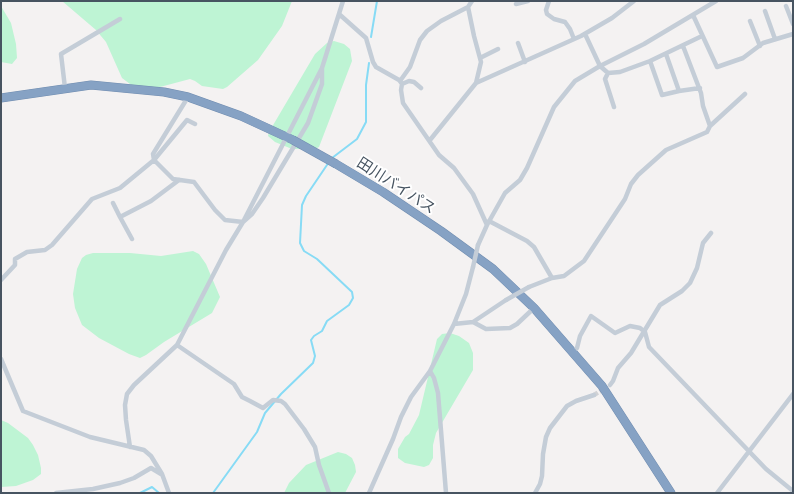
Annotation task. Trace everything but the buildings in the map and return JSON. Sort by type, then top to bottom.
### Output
[{"type":"highway","name":"田川バイパス","points":[[1,98],[91,85],[135,88],[188,97],[241,116],[290,139],[369,183],[441,231],[493,270],[534,308],[602,386],[671,493]]},
{"type":"street","points":[[130,447],[126,413],[127,394],[176,345],[226,250],[290,139],[314,80],[322,68],[343,1]]},
{"type":"street","points":[[472,1],[468,6],[427,30],[420,40],[410,67],[401,83],[403,103],[439,155],[454,168],[473,194],[488,223],[527,241],[534,247],[552,278]]},
{"type":"street","points":[[516,4],[528,1]]},
{"type":"street","points":[[549,1],[546,10],[547,14],[554,19],[565,22],[574,40]]},
{"type":"street","points":[[476,83],[574,40],[620,13],[634,1]]},
{"type":"street","points":[[369,493],[401,417],[412,397],[430,372],[454,324],[466,294],[478,245],[488,223],[505,193],[520,180],[554,107],[575,81],[644,44],[716,1]]},
{"type":"street","points":[[430,140],[476,83],[481,62],[468,6]]},
{"type":"street","points":[[786,6],[793,24]]},
{"type":"street","points":[[765,11],[775,39]]},
{"type":"street","points":[[339,14],[366,38],[376,67],[401,83],[414,82],[421,88]]},
{"type":"street","points":[[693,15],[717,67],[743,58],[760,46],[775,39],[793,34]]},
{"type":"street","points":[[65,88],[61,54],[91,38],[120,18]]},
{"type":"street","points":[[750,21],[760,46]]},
{"type":"street","points":[[585,34],[600,66],[608,73],[620,72],[650,62],[702,36]]},
{"type":"street","points":[[518,43],[524,62]]},
{"type":"street","points":[[683,46],[700,88],[703,106],[710,126]]},
{"type":"street","points":[[480,58],[498,49]]},
{"type":"street","points":[[666,54],[679,90]]},
{"type":"street","points":[[650,62],[662,95],[679,90],[700,88]]},
{"type":"street","points":[[120,217],[151,201],[179,180],[185,179],[194,182],[214,210],[225,220],[243,222],[252,214],[264,198],[308,123],[322,84],[322,68]]},
{"type":"street","points":[[608,73],[605,79],[614,106]]},
{"type":"street","points":[[454,324],[473,322],[529,287],[552,278],[564,276],[584,261],[625,199],[631,184],[638,174],[666,150],[706,132],[710,126],[745,94]]},
{"type":"street","points":[[179,180],[173,178],[154,160],[153,154],[188,97]]},
{"type":"street","points":[[1,280],[15,265],[15,259],[27,252],[45,250],[92,199],[120,188],[154,160],[187,120],[195,124]]},
{"type":"street","points":[[113,203],[132,239]]},
{"type":"street","points":[[610,385],[618,368],[645,332],[660,305],[682,291],[690,283],[698,268],[703,243],[711,233]]},
{"type":"street","points":[[473,322],[486,329],[510,328],[534,308]]},
{"type":"street","points":[[572,352],[577,348],[580,336],[591,316],[615,333],[630,326],[640,328],[645,332],[649,347],[766,469],[793,491]]},
{"type":"street","points":[[176,345],[234,384],[242,396],[250,402],[263,408],[275,401],[281,401],[304,429],[315,447],[319,466],[329,493]]},
{"type":"street","points":[[1,359],[20,406],[27,414],[90,437],[147,452],[162,474],[169,493]]},
{"type":"street","points":[[430,372],[434,378],[438,393],[444,492]]},
{"type":"street","points":[[716,493],[793,394]]},
{"type":"street","points":[[535,493],[542,476],[543,454],[550,428],[567,406],[594,395]]},
{"type":"street","points":[[56,493],[93,489],[120,483],[134,478],[151,468],[162,474]]},
{"type":"green space","points":[[62,1],[292,1],[282,26],[258,60],[227,87],[223,89],[202,86],[190,79],[145,89],[134,87],[122,78],[106,42],[96,30]]},
{"type":"green space","points":[[1,6],[11,23],[16,44],[17,58],[12,64],[1,62]]},
{"type":"green space","points":[[334,41],[344,44],[350,49],[352,61],[319,147],[315,149],[292,149],[275,142],[268,136],[269,132],[315,54],[327,43]]},
{"type":"green space","points":[[193,251],[199,254],[206,264],[220,297],[212,313],[140,358],[99,338],[82,325],[75,308],[73,294],[77,269],[82,258],[86,255],[93,253],[130,253],[161,256]]},
{"type":"green space","points":[[450,333],[459,336],[469,343],[473,353],[473,370],[436,433],[433,445],[433,458],[429,465],[424,467],[405,463],[398,458],[398,449],[419,415],[437,339],[442,334]]},
{"type":"green space","points":[[1,420],[28,438],[33,445],[38,455],[41,474],[33,480],[16,486],[1,487]]},
{"type":"green space","points":[[338,452],[352,458],[355,465],[356,472],[345,493],[284,493],[289,483],[306,465]]},
{"type":"waterway","points":[[371,37],[377,1]]},
{"type":"waterway","points":[[332,158],[357,139],[366,122],[366,85],[369,63]]},
{"type":"waterway","points":[[213,493],[257,432],[265,413],[281,394],[313,363],[315,356],[311,340],[322,331],[327,321],[349,305],[353,298],[352,292],[317,259],[304,251],[300,243],[302,205],[329,162]]},
{"type":"waterway","points":[[140,493],[152,487],[159,493]]},
{"type":"tunnel","points":[[594,395],[605,388]]}]
